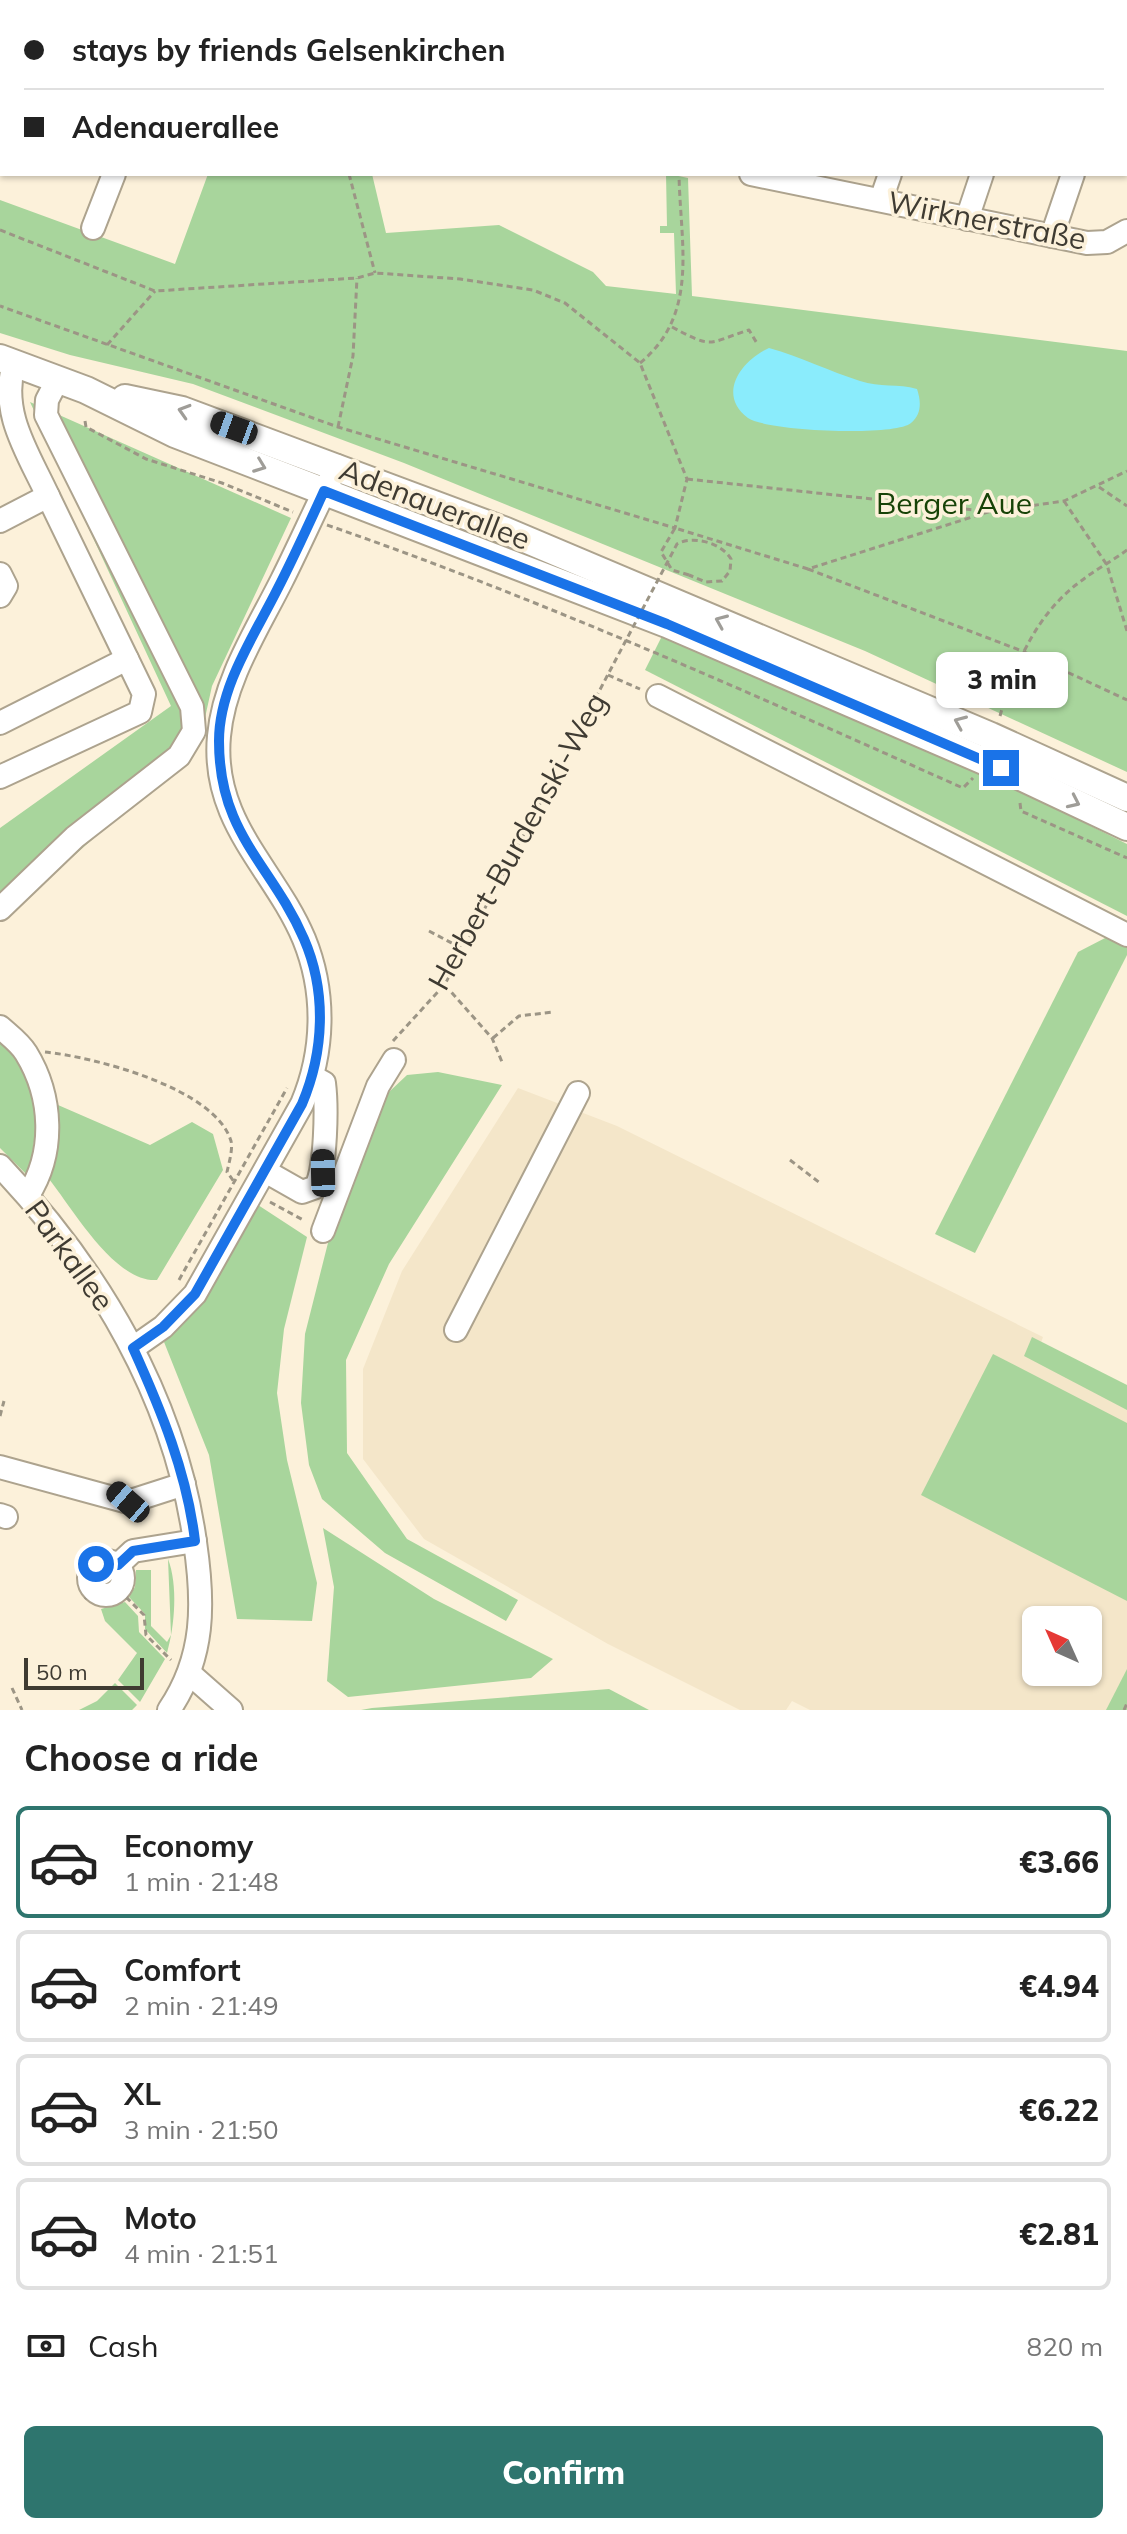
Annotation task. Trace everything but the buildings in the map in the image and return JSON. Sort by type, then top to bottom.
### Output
[{"type":"main road","name":"Adenauerallee","points":[[7,360],[86,390],[175,434],[986,747],[1127,798]]},
{"type":"main road","name":"Adenauerallee","points":[[86,390],[182,410],[506,531],[986,747],[1127,827]]},
{"type":"street","points":[[93,228],[113,176]]},
{"type":"street","name":"Wirknerstraße","points":[[770,176],[798,179],[881,200],[1087,243],[1107,242],[1127,231]]},
{"type":"street","points":[[881,200],[889,176]]},
{"type":"street","points":[[967,219],[981,176]]},
{"type":"street","points":[[1052,236],[1072,176]]},
{"type":"street","points":[[0,777],[140,712],[144,694],[48,496],[8,428],[7,360]]},
{"type":"street","points":[[0,909],[75,837],[179,756],[194,731],[192,707],[46,415],[47,400],[58,379]]},
{"type":"street","points":[[133,1348],[163,1327],[195,1294],[243,1188],[265,1171],[303,1076],[321,1020],[315,977],[303,938],[235,826],[222,785],[219,739],[227,691],[337,466]]},
{"type":"street","points":[[0,521],[48,496]]},
{"type":"street","points":[[0,574],[6,586],[0,596]]},
{"type":"street","points":[[0,723],[127,659]]},
{"type":"street","points":[[658,696],[1127,935]]},
{"type":"street","points":[[0,1027],[25,1051],[41,1085],[48,1128],[42,1173],[28,1195]]},
{"type":"street","points":[[323,1231],[378,1086],[394,1060]]},
{"type":"street","points":[[265,1171],[302,1192],[316,1187],[323,1173],[322,1135],[327,1105],[324,1083],[303,1076]]},
{"type":"street","points":[[456,1330],[578,1093]]},
{"type":"street","name":"Parkallee","points":[[0,1166],[28,1195],[68,1246],[133,1348],[163,1416],[184,1484],[203,1606],[180,1666],[169,1710]]},
{"type":"street","points":[[0,1467],[128,1502],[184,1484]]},
{"type":"street","points":[[50,1467],[111,1487],[128,1502]]},
{"type":"street","points":[[118,1565],[133,1551],[195,1541]]},
{"type":"street","points":[[107,1560],[118,1565],[124,1580],[119,1590],[108,1595],[89,1594],[92,1568],[107,1560]]},
{"type":"street","points":[[180,1666],[231,1710]]},
{"type":"path","points":[[350,176],[375,273]]},
{"type":"path","points":[[640,363],[661,345],[672,327],[682,293],[679,176]]},
{"type":"path","points":[[0,230],[155,291],[357,278],[375,273],[460,279],[533,290],[565,303],[640,363],[687,479],[675,528]]},
{"type":"path","points":[[338,427],[353,356],[357,278]]},
{"type":"path","points":[[106,347],[155,291]]},
{"type":"path","points":[[0,306],[106,347],[338,427],[808,569],[1022,651],[1127,700]]},
{"type":"path","points":[[672,327],[712,343],[726,341],[749,330],[758,345]]},
{"type":"path","points":[[85,421],[86,427],[146,459],[222,483],[395,548],[718,678],[963,788],[971,784],[1022,651],[1049,612],[1079,581],[1127,550]]},
{"type":"path","points":[[808,569],[988,512],[1064,501],[1099,487],[1127,471]]},
{"type":"path","points":[[687,479],[988,512]]},
{"type":"path","points":[[1099,487],[1127,506]]},
{"type":"path","points":[[1064,501],[1107,565],[1127,631]]},
{"type":"path","name":"Herbert-Burdenski-Weg","points":[[394,1060],[392,1042],[445,984],[463,949],[608,675],[614,663],[677,544],[694,540],[719,547],[731,559],[730,571],[722,581],[706,582],[672,570],[661,552],[675,528]]},
{"type":"path","points":[[608,675],[658,696]]},
{"type":"path","points":[[1020,803],[1021,811],[1127,858]]},
{"type":"path","points":[[429,931],[463,949]]},
{"type":"path","points":[[445,984],[492,1038],[502,1062]]},
{"type":"path","points":[[492,1038],[519,1016],[553,1012]]},
{"type":"path","points":[[25,1051],[117,1064],[211,1108],[232,1143],[227,1172],[243,1188],[323,1231]]},
{"type":"path","points":[[174,1290],[243,1188],[303,1076]]},
{"type":"path","points":[[790,1160],[820,1183]]},
{"type":"path","points":[[0,1416],[4,1401]]},
{"type":"path","points":[[119,1590],[144,1615],[146,1635],[180,1666]]},
{"type":"path","points":[[12,1688],[22,1710]]},
{"type":"path","points":[[1124,1710],[1127,1703]]},
{"type":"shaded area","points":[[518,1088],[617,1126],[1043,1337],[1036,1357],[1127,1405],[1127,1690],[1117,1710],[810,1710],[792,1701],[786,1710],[740,1710],[608,1644],[424,1539],[363,1459],[363,1369],[402,1271]]},
{"type":"green space","name":"Berger Aue","points":[[207,176],[372,176],[386,233],[499,225],[593,272],[606,286],[676,294],[674,233],[660,233],[660,226],[667,226],[666,176],[678,176],[688,178],[692,296],[1127,351],[1127,772],[865,651],[404,463],[193,384],[70,355],[0,333],[0,200],[175,264]]},
{"type":"green space","points":[[30,402],[291,518],[212,686],[199,745],[0,921],[0,828],[171,706]]},
{"type":"green space","points":[[663,634],[1021,791],[1127,844],[1127,916],[645,670]]},
{"type":"green space","points":[[1109,936],[1127,945],[1127,955],[975,1253],[935,1234],[1078,952]]},
{"type":"green space","points":[[0,1037],[24,1070],[34,1102],[35,1136],[28,1176],[0,1148]]},
{"type":"green space","points":[[438,1072],[502,1085],[389,1264],[346,1360],[347,1453],[407,1539],[518,1600],[506,1621],[385,1553],[322,1499],[309,1465],[301,1403],[305,1334],[331,1231],[389,1092],[407,1075]]},
{"type":"green space","points":[[58,1105],[150,1145],[192,1122],[213,1134],[223,1170],[157,1280],[141,1278],[111,1257],[96,1242],[49,1179],[58,1138]]},
{"type":"green space","points":[[258,1205],[307,1237],[284,1329],[277,1393],[287,1460],[317,1583],[312,1621],[237,1619],[209,1455],[164,1342],[203,1302]]},
{"type":"green space","points":[[1032,1337],[1127,1385],[1127,1410],[1024,1356]]},
{"type":"green space","points":[[993,1354],[1127,1423],[1127,1601],[921,1495]]},
{"type":"green space","points":[[323,1528],[434,1599],[553,1659],[531,1678],[348,1697],[327,1681],[334,1587]]},
{"type":"green space","points":[[168,1559],[174,1605],[172,1630],[170,1642],[167,1653],[145,1629],[145,1614],[129,1597],[135,1587],[136,1570],[151,1570],[151,1626],[167,1642],[171,1635]]},
{"type":"green space","points":[[125,1602],[138,1616],[139,1632],[165,1659],[140,1702],[118,1680],[137,1653],[105,1621],[101,1609]]},
{"type":"green space","points":[[1127,1669],[1127,1710],[1106,1710]]},
{"type":"green space","points":[[115,1683],[137,1705],[132,1710],[79,1710],[97,1701]]},
{"type":"green space","points":[[609,1689],[649,1710],[361,1710],[372,1708]]},
{"type":"water","points":[[769,348],[867,383],[917,389],[920,403],[917,416],[911,423],[900,427],[857,431],[803,429],[760,423],[748,418],[734,399],[736,378],[750,361]]},
{"type":"route","points":[[96,1564],[107,1560],[118,1565],[133,1551],[195,1541],[192,1513],[180,1467],[163,1416],[133,1348],[163,1327],[195,1294],[302,1104],[313,1077],[321,1020],[315,977],[303,938],[235,826],[222,785],[219,739],[227,691],[324,491],[667,624],[1001,768]]}]
